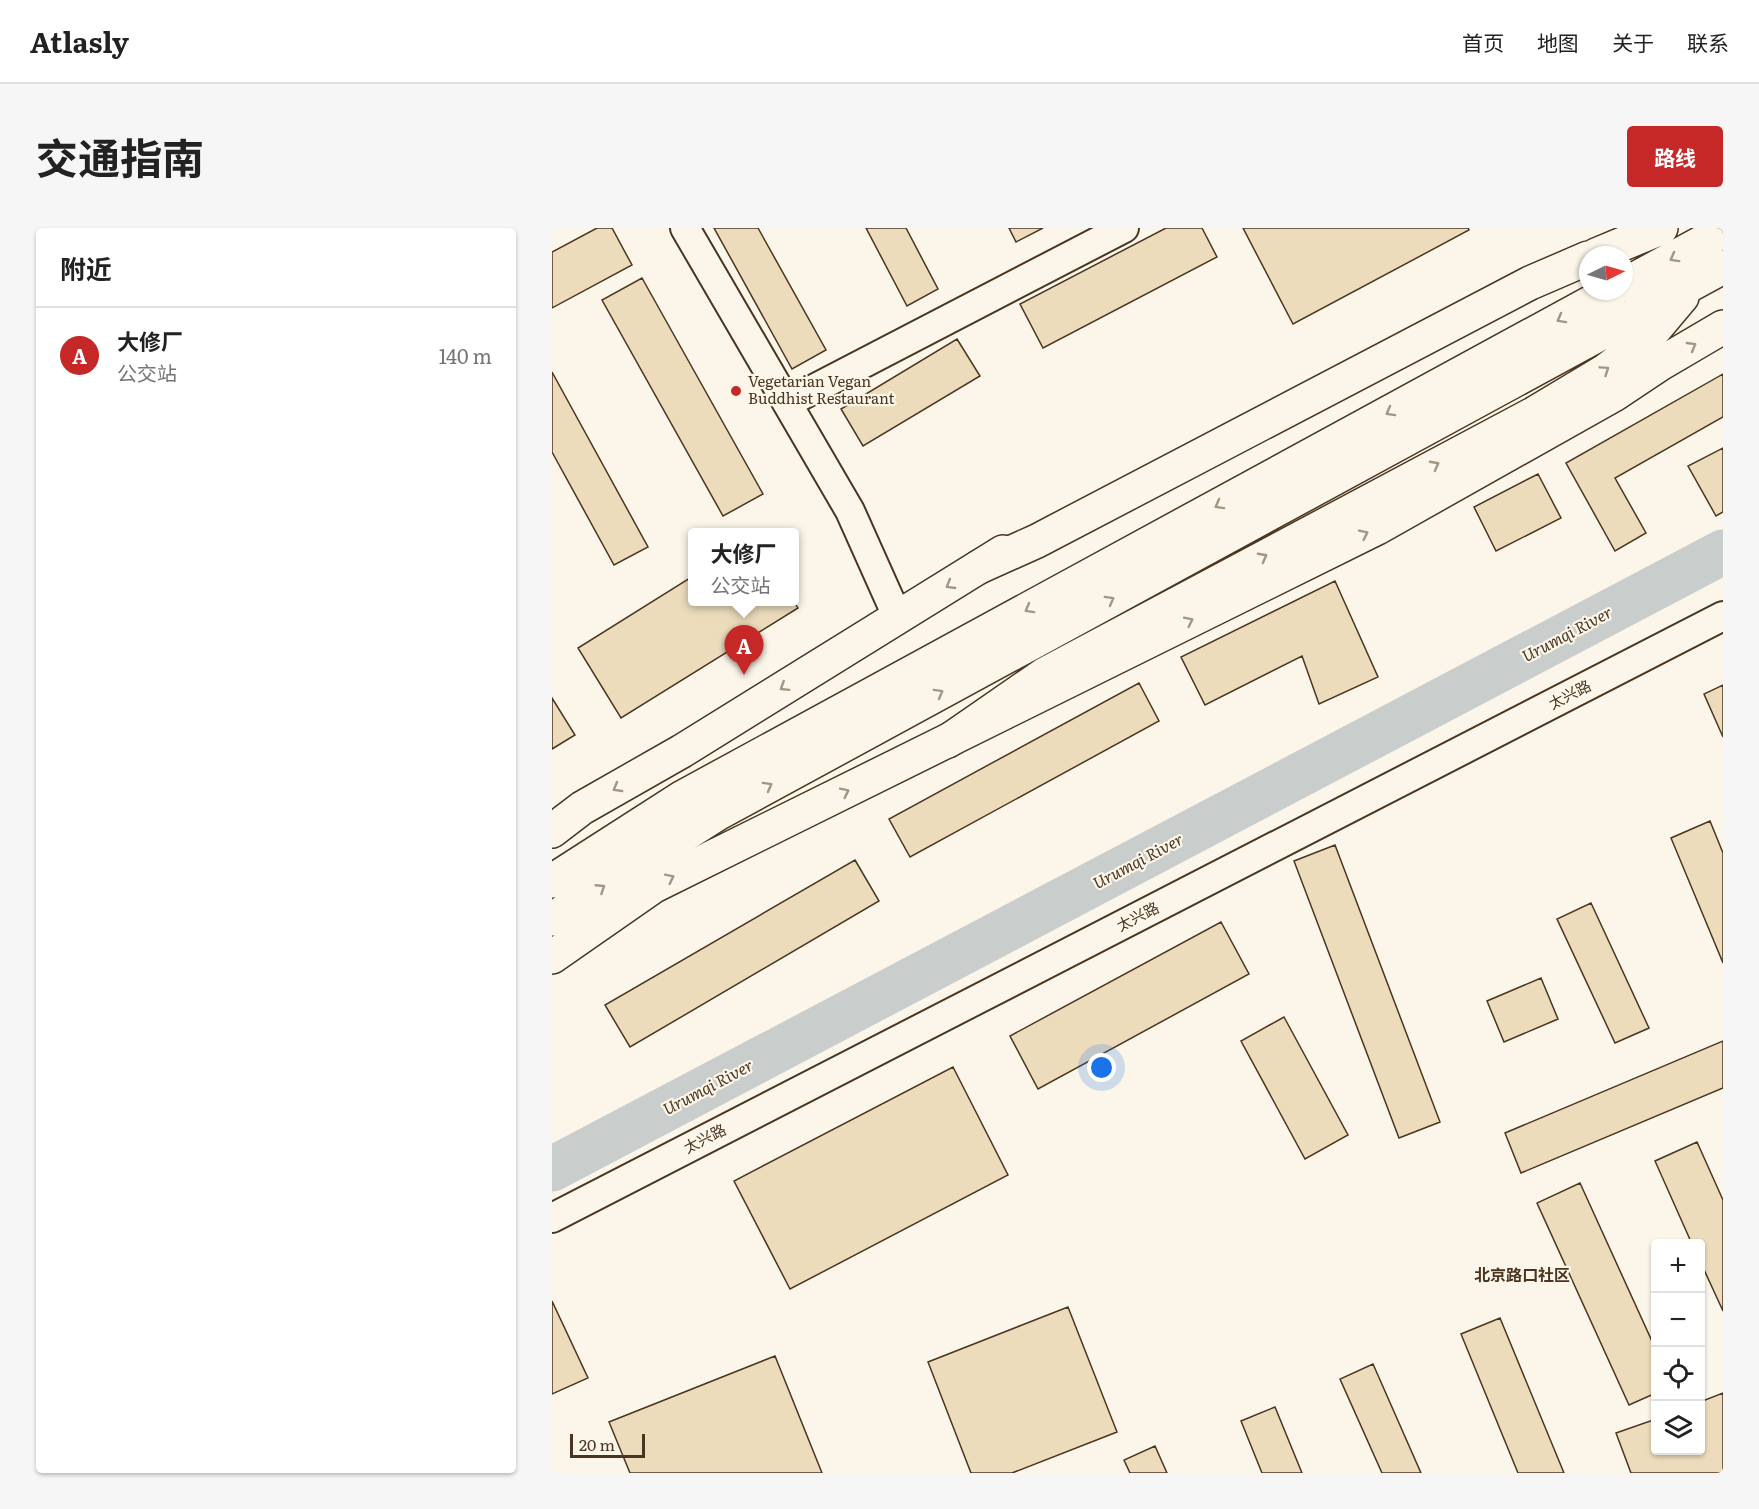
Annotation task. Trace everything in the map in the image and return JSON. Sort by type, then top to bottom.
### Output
[{"type":"main road","points":[[552,831],[582,808],[682,751],[1088,498],[1426,325],[1634,228]]},
{"type":"main road","points":[[1618,246],[1661,228]]},
{"type":"main road","points":[[1633,280],[1723,231]]},
{"type":"main road","points":[[979,567],[1037,541],[1530,283],[1579,262]]},
{"type":"main road","points":[[552,920],[717,814],[1723,267]]},
{"type":"main road","points":[[948,741],[1045,674],[1535,413],[1605,371],[1645,341],[1694,283]]},
{"type":"main road","points":[[552,880],[683,797],[1595,300]]},
{"type":"main road","points":[[552,957],[654,886],[1377,528],[1616,394],[1660,364],[1723,327]]},
{"type":"street","points":[[685,228],[850,511],[897,616]]},
{"type":"street","points":[[787,403],[1124,228]]},
{"type":"street","name":"太兴路","points":[[552,1218],[1723,616]]},
{"type":"building","points":[[597,228],[612,228],[632,265],[552,308],[552,252]]},
{"type":"building","points":[[714,228],[758,228],[826,350],[792,369]]},
{"type":"building","points":[[866,228],[906,228],[938,289],[907,306]]},
{"type":"building","points":[[1009,228],[1043,228],[1016,242]]},
{"type":"building","points":[[1166,228],[1202,228],[1217,257],[1043,348],[1020,304]]},
{"type":"building","points":[[1243,228],[1468,228],[1469,230],[1293,324]]},
{"type":"building","points":[[642,278],[763,494],[723,516],[602,300]]},
{"type":"building","points":[[957,339],[980,376],[863,446],[841,409]]},
{"type":"building","points":[[552,372],[648,547],[614,565],[552,452]]},
{"type":"building","points":[[1723,374],[1723,417],[1615,478],[1646,533],[1615,551],[1566,463]]},
{"type":"building","points":[[1723,448],[1723,512],[1716,516],[1688,466]]},
{"type":"building","points":[[1538,474],[1561,518],[1496,551],[1474,507]]},
{"type":"building","points":[[688,579],[688,606],[797,606],[798,608],[621,718],[578,648]]},
{"type":"building","points":[[1335,581],[1378,677],[1319,704],[1302,656],[1205,705],[1181,657]]},
{"type":"building","points":[[1139,683],[1159,721],[910,857],[889,819]]},
{"type":"building","points":[[1723,685],[1723,737],[1704,694]]},
{"type":"building","points":[[552,698],[575,735],[552,749]]},
{"type":"building","points":[[1710,821],[1723,853],[1723,963],[1671,838]]},
{"type":"building","points":[[1335,845],[1440,1122],[1399,1138],[1294,861]]},
{"type":"building","points":[[855,860],[879,901],[630,1047],[605,1005]]},
{"type":"building","points":[[1591,903],[1649,1028],[1615,1043],[1557,919]]},
{"type":"building","points":[[1221,922],[1249,974],[1038,1089],[1010,1036]]},
{"type":"building","points":[[1541,978],[1558,1019],[1504,1042],[1487,1001]]},
{"type":"building","points":[[1284,1017],[1348,1135],[1305,1159],[1241,1041]]},
{"type":"building","points":[[1723,1041],[1723,1088],[1521,1173],[1505,1133]]},
{"type":"building","points":[[953,1067],[1008,1175],[790,1289],[734,1181]]},
{"type":"building","points":[[1697,1142],[1723,1200],[1723,1311],[1705,1272],[1705,1239],[1690,1239],[1655,1161]]},
{"type":"building","points":[[1580,1183],[1651,1339],[1651,1395],[1629,1405],[1537,1203]]},
{"type":"building","points":[[552,1301],[588,1378],[552,1394]]},
{"type":"building","points":[[1068,1307],[1117,1432],[1012,1473],[971,1473],[928,1362]]},
{"type":"building","points":[[1500,1318],[1564,1473],[1518,1473],[1461,1334]]},
{"type":"building","points":[[775,1356],[822,1473],[630,1473],[609,1422]]},
{"type":"building","points":[[1373,1364],[1421,1473],[1382,1473],[1340,1379]]},
{"type":"building","points":[[1723,1393],[1723,1473],[1631,1473],[1616,1433],[1651,1421],[1651,1455],[1705,1455],[1705,1400]]},
{"type":"building","points":[[1275,1407],[1302,1473],[1262,1473],[1241,1421]]},
{"type":"building","points":[[1155,1446],[1167,1473],[1130,1473],[1124,1460]]},
{"type":"waterway","name":"Urumqi River","points":[[552,1169],[1723,552]]},
{"type":"place","name":"Vegetarian Vegan Buddhist Restaurant","points":[[736,391]]},
{"type":"place","name":"大修厂","points":[[744,675]]},
{"type":"district","name":"北京路口社区","points":[[1522,1275]]}]
